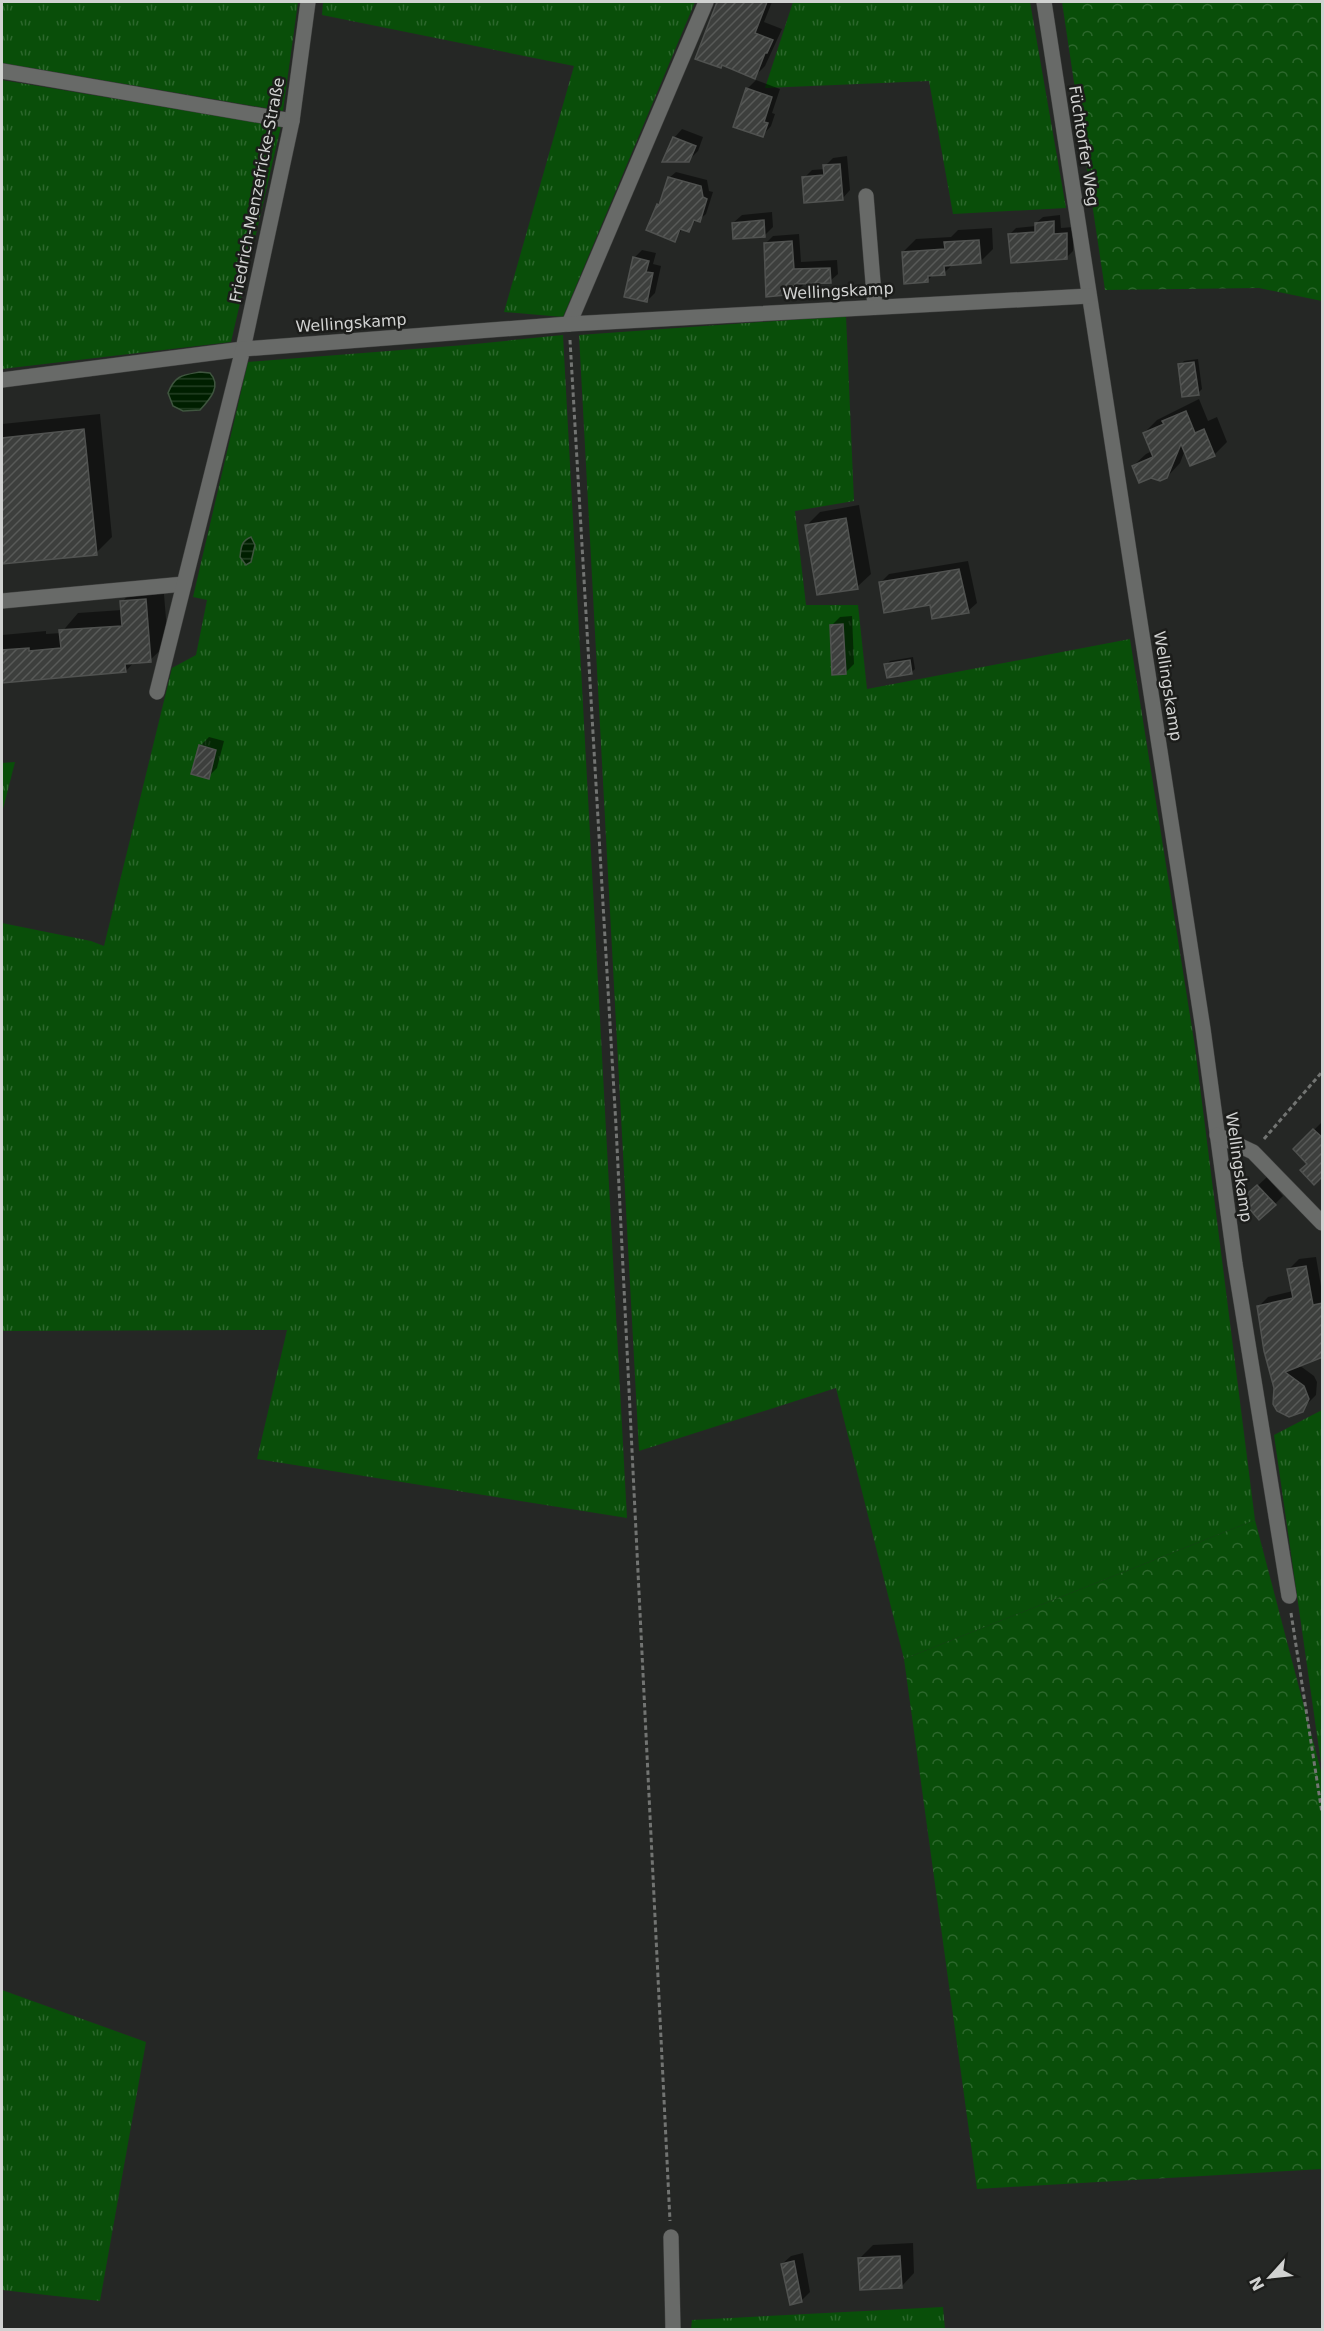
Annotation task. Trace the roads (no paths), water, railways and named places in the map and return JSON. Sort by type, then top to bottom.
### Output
[{"type":"street","name":"Friedrich-Menzefricke-Straße","points":[[157,692],[243,349],[292,121],[308,2]]},
{"type":"street","points":[[569,324],[706,2]]},
{"type":"street","name":"Füchtorfer Weg","points":[[1044,2],[1089,296]]},
{"type":"street","points":[[2,71],[292,121]]},
{"type":"street","points":[[866,196],[875,308]]},
{"type":"street","name":"Wellingskamp","points":[[243,349],[569,324],[1089,296],[1201,1017],[1235,1264],[1288,1596]]},
{"type":"street","points":[[2,380],[243,349]]},
{"type":"street","points":[[2,601],[184,584]]},
{"type":"street","points":[[1217,1134],[1253,1152],[1323,1223]]},
{"type":"street","points":[[671,2238],[673,2330]]}]
